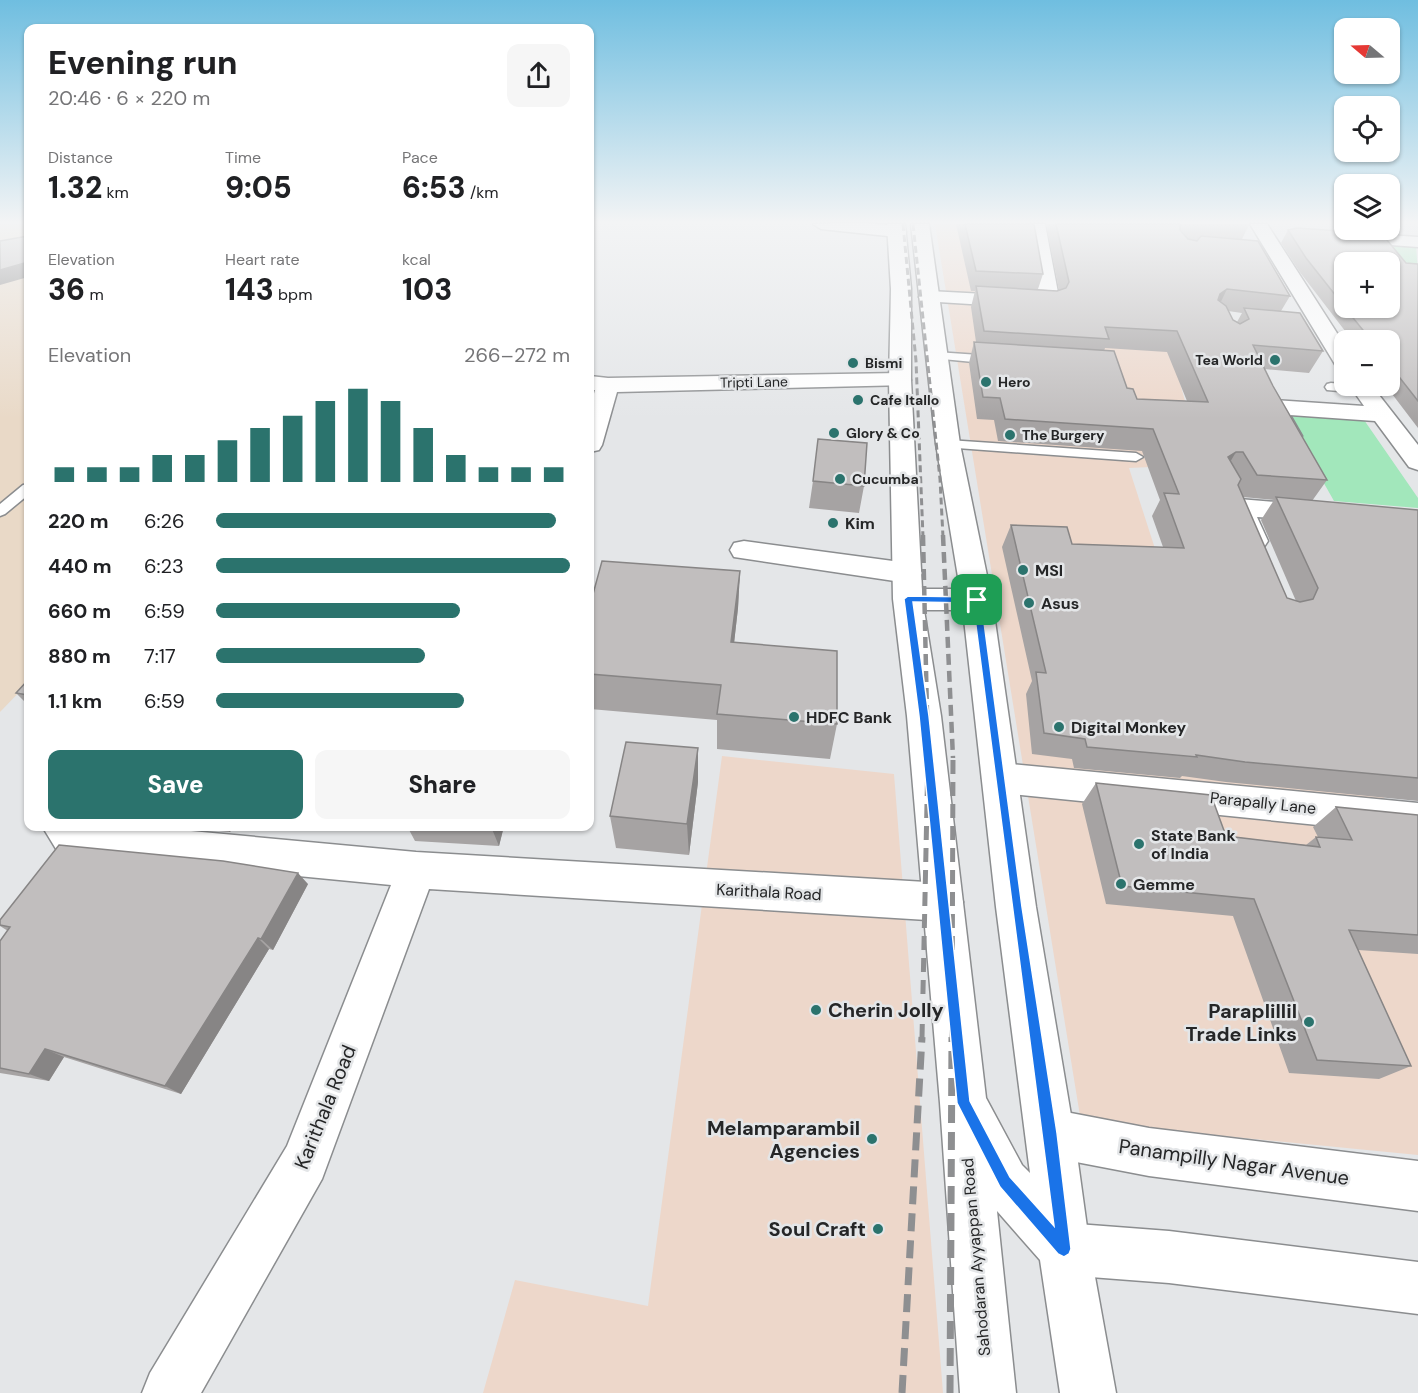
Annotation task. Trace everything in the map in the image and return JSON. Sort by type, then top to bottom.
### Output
[{"type":"street","name":"Sahodaran Ayyappan Road","points":[[901,289],[900,380],[908,586],[924,716],[963,1103],[988,1393]]},
{"type":"street","points":[[926,289],[948,444],[977,600],[1064,1249],[1088,1393]]},
{"type":"street","points":[[929,297],[1050,303],[1048,289]]},
{"type":"street","points":[[1298,289],[1334,344]]},
{"type":"street","points":[[1301,327],[1324,328]]},
{"type":"street","name":"Tripti Lane","points":[[594,418],[599,384],[900,380]]},
{"type":"street","points":[[1369,396],[1418,462]]},
{"type":"street","points":[[1301,456],[1271,403],[1383,414]]},
{"type":"street","points":[[1266,569],[1237,502],[1329,505]]},
{"type":"street","points":[[744,550],[977,600]]},
{"type":"street","name":"Parapally Lane","points":[[1000,778],[1418,819]]},
{"type":"street","name":"Karithala Road","points":[[64,831],[69,837],[416,870],[943,902]]},
{"type":"street","name":"Karithala Road","points":[[170,1393],[305,1162],[416,870]]},
{"type":"street","points":[[963,1103],[1005,1182],[1064,1249],[1168,1257],[1418,1288]]},
{"type":"street","name":"Panampilly Nagar Avenue","points":[[1050,1133],[1149,1152],[1418,1186]]},
{"type":"lane","points":[[936,356],[1005,360]]},
{"type":"lane","points":[[948,444],[1136,457]]},
{"type":"lane","points":[[0,512],[24,491]]},
{"type":"shaded area","points":[[0,289],[24,289],[24,687],[0,712]]},
{"type":"shaded area","points":[[946,289],[1147,289],[1173,358],[1190,419],[1151,467],[1129,468],[1178,620],[1299,628],[1402,833],[1418,835],[1418,1155],[1081,1122]]},
{"type":"shaded area","points":[[722,756],[894,774],[943,1393],[483,1393],[515,1280],[648,1306]]},
{"type":"green space","points":[[1283,411],[1362,417],[1418,498],[1418,508],[1334,501]]},
{"type":"building","points":[[977,289],[1057,291],[1063,289],[1227,289],[1220,294],[1218,300],[1226,306],[1233,320],[1240,324],[1249,319],[1244,308],[1300,313],[1323,351],[1253,345],[1273,386],[1327,480],[1257,475],[1243,452],[1236,452],[1228,457],[1241,479],[1238,485],[1287,598],[1300,602],[1313,599],[1318,588],[1276,497],[1418,510],[1418,778],[1245,762],[1196,755],[1197,757],[1087,747],[1085,739],[1044,733],[1036,672],[1046,673],[1011,525],[1067,527],[1072,544],[1184,548],[1164,493],[1179,494],[1153,429],[1005,419],[1000,398],[983,397],[974,342],[1114,351],[1127,388],[1133,389],[1137,399],[1208,402],[1177,331],[1105,327],[1109,339],[984,331]]},
{"type":"building","points":[[1227,289],[1286,289],[1290,296]]},
{"type":"building","points":[[1400,289],[1418,289],[1418,401],[1400,378],[1400,330],[1363,330],[1353,318],[1400,318]]},
{"type":"building","points":[[818,439],[867,443],[864,486],[813,481]]},
{"type":"building","points":[[602,561],[740,571],[731,642],[837,651],[837,724],[717,714],[721,685],[594,674],[594,590]]},
{"type":"building","points":[[24,684],[24,694],[16,693]]},
{"type":"building","points":[[626,742],[698,748],[687,824],[610,816]]},
{"type":"building","points":[[1096,783],[1211,795],[1226,836],[1320,847],[1316,837],[1352,840],[1336,807],[1418,815],[1418,935],[1349,930],[1411,1066],[1317,1060],[1254,899],[1122,886]]},
{"type":"building","points":[[59,845],[223,861],[298,873],[261,939],[258,938],[165,1086],[45,1049],[29,1074],[0,1068],[0,941],[10,927],[0,925],[0,920]]},
{"type":"railway","points":[[909,289],[916,361],[923,537]]},
{"type":"railway","points":[[920,289],[940,479],[943,537]]},
{"type":"railway","points":[[923,535],[928,757]]},
{"type":"railway","points":[[943,535],[953,758]]},
{"type":"railway","points":[[922,1038],[928,757]]},
{"type":"railway","points":[[952,1038],[953,758]]},
{"type":"railway","points":[[902,1393],[922,1037]]},
{"type":"railway","points":[[950,1393],[952,1037]]},
{"type":"place","name":"Tea World","points":[[1275,360]]},
{"type":"place","name":"Bismi","points":[[853,363]]},
{"type":"place","name":"Hero","points":[[986,382]]},
{"type":"place","name":"Cafe Itallo","points":[[858,400]]},
{"type":"place","name":"Glory & Co","points":[[834,433]]},
{"type":"place","name":"The Burgery","points":[[1010,435]]},
{"type":"place","name":"Cucumba","points":[[840,479]]},
{"type":"place","name":"Kim","points":[[833,523]]},
{"type":"place","name":"MSI","points":[[1023,570]]},
{"type":"place","name":"Asus","points":[[1029,603]]},
{"type":"place","name":"HDFC Bank","points":[[794,717]]},
{"type":"place","name":"Digital Monkey","points":[[1059,727]]},
{"type":"place","name":"State Bank of India","points":[[1139,844]]},
{"type":"place","name":"Gemme","points":[[1121,884]]},
{"type":"place","name":"Cherin Jolly","points":[[816,1010]]},
{"type":"place","name":"Paraplillil Trade Links","points":[[1309,1022]]},
{"type":"place","name":"Melamparambil Agencies","points":[[872,1139]]},
{"type":"place","name":"Soul Craft","points":[[878,1229]]},
{"type":"route","points":[[908,599],[977,600],[1016,907],[1050,1133],[1064,1249],[1005,1182],[963,1103],[924,716],[908,599]]}]
